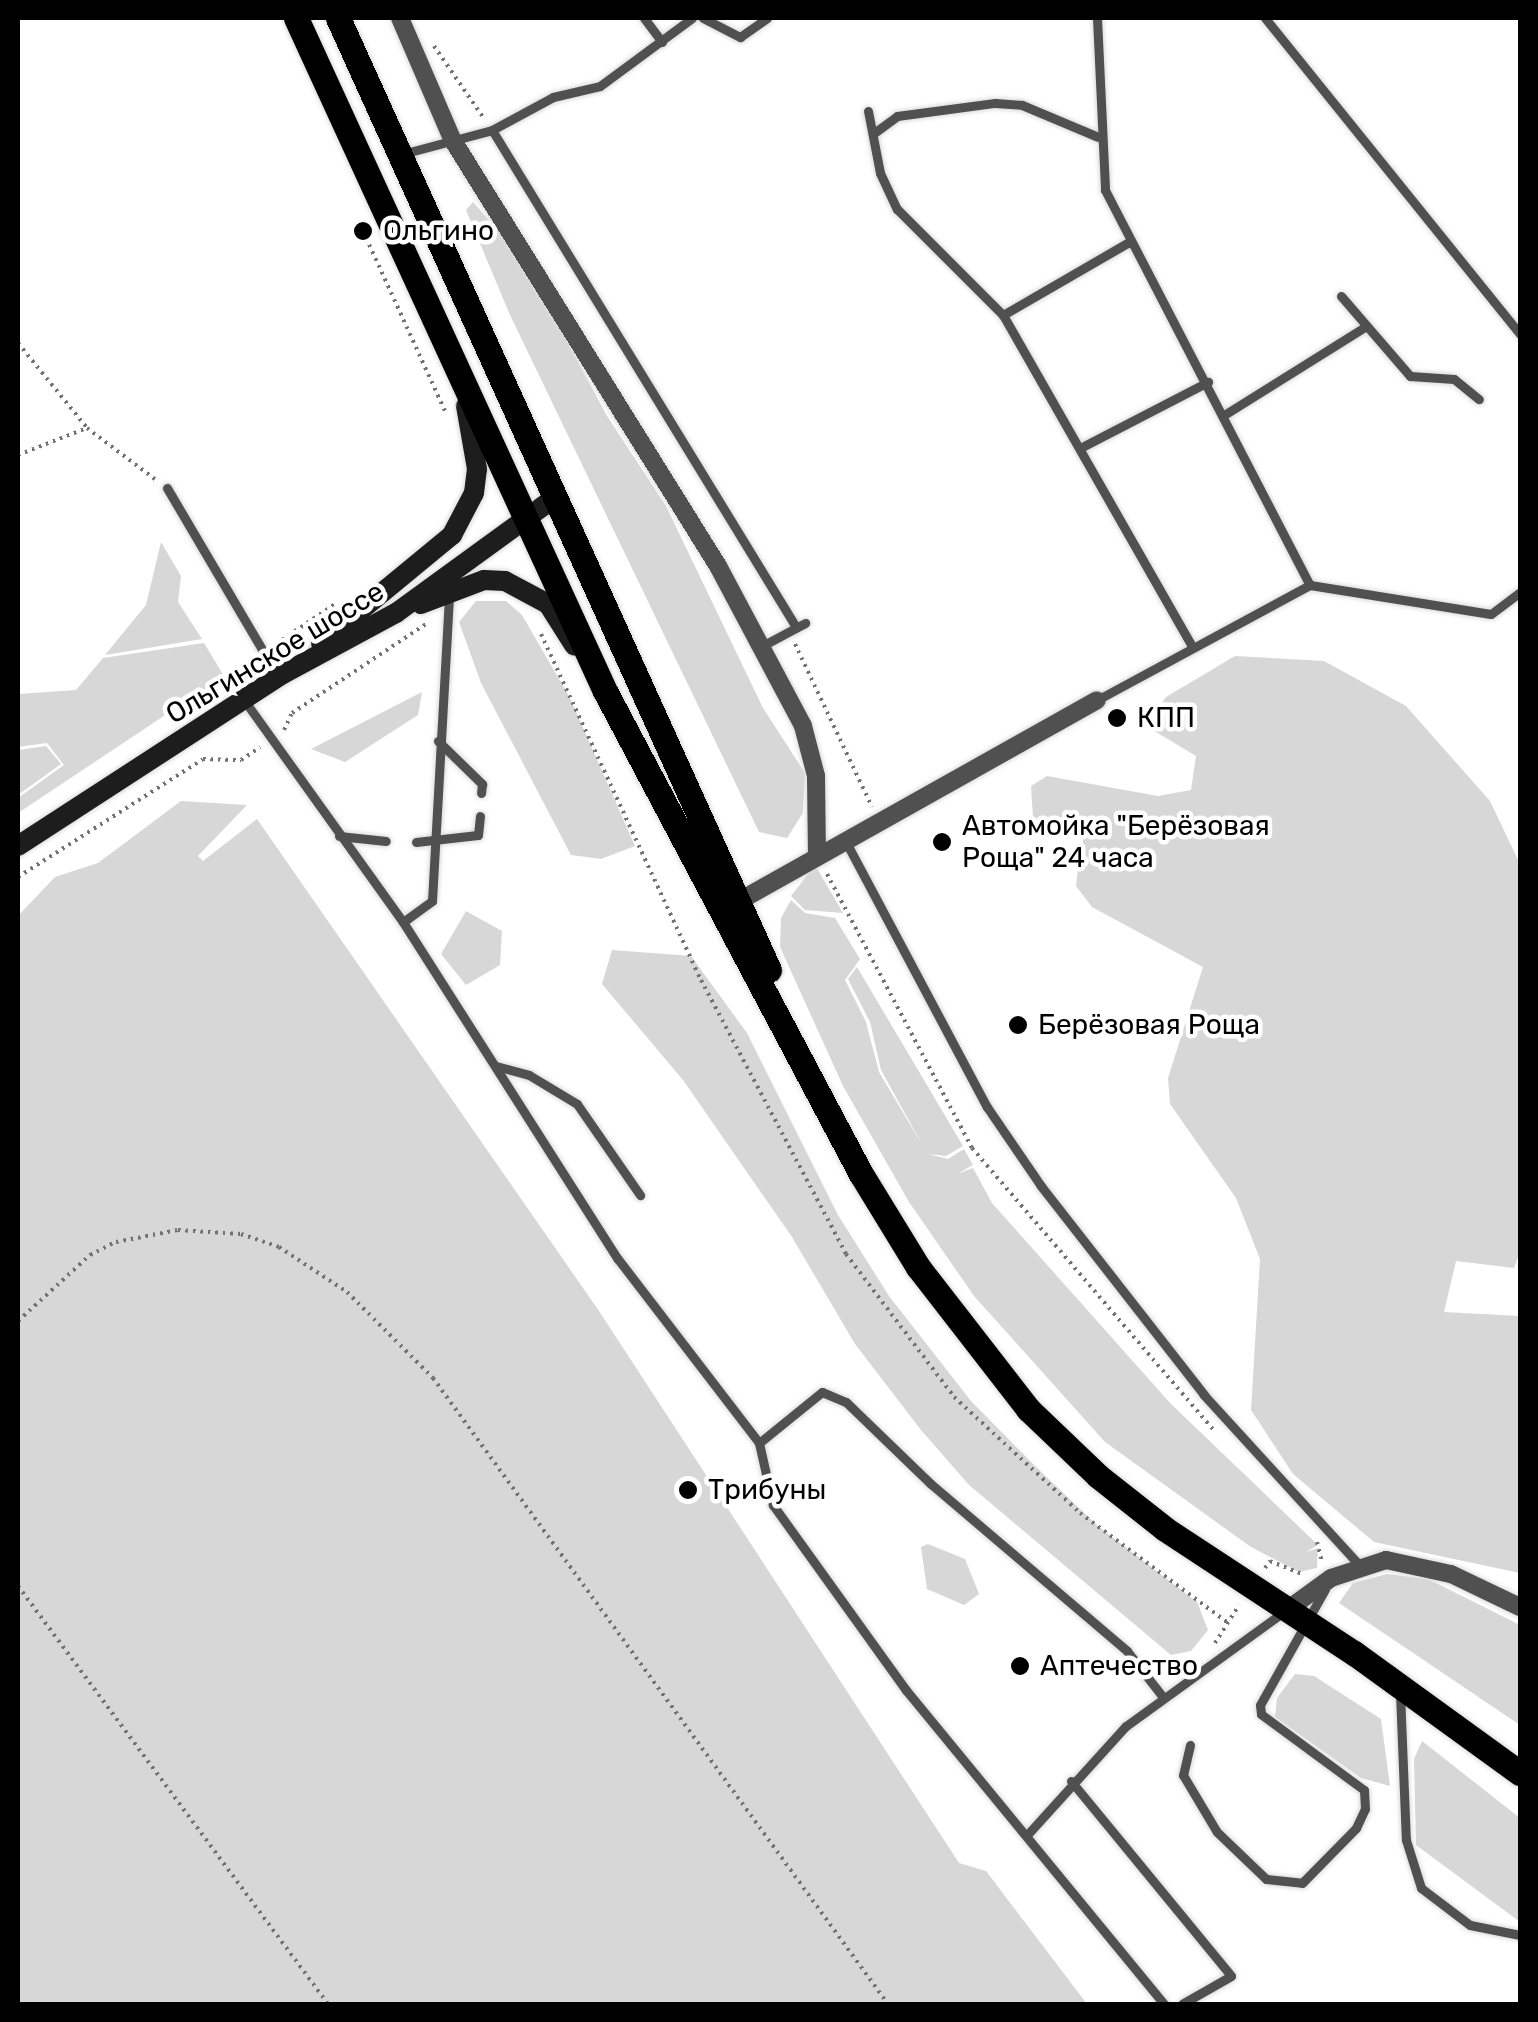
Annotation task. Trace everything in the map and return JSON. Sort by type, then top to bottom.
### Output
[{"type":"main road","points":[[296,18],[605,692]]},
{"type":"main road","points":[[338,18],[554,498],[741,900],[806,1063]]},
{"type":"main road","points":[[281,676],[452,536],[474,493],[477,470],[455,366]]},
{"type":"main road","name":"Ольгинское шоссе","points":[[18,846],[281,676],[396,614],[554,498]]},
{"type":"main road","points":[[396,614],[484,580],[524,586],[548,604],[605,692],[806,1063],[861,1174],[918,1267],[1028,1409],[1165,1530],[1400,1685],[1520,1773]]},
{"type":"street","points":[[400,18],[452,138],[762,646],[812,751],[817,857]]},
{"type":"street","points":[[741,900],[1097,700]]},
{"type":"street","points":[[1297,1616],[1331,1578],[1386,1560],[1451,1574],[1520,1608]]},
{"type":"lane","points":[[644,18],[662,42]]},
{"type":"lane","points":[[399,155],[492,130],[552,96],[600,86],[692,18]]},
{"type":"lane","points":[[703,18],[740,37],[767,18]]},
{"type":"lane","points":[[1097,18],[1098,138],[1104,190],[1208,382],[1310,586]]},
{"type":"lane","points":[[1265,18],[1520,334]]},
{"type":"lane","points":[[874,133],[898,116],[994,102],[1048,114],[1098,138]]},
{"type":"lane","points":[[868,111],[880,174],[897,209],[1003,316],[1082,447],[1192,647]]},
{"type":"lane","points":[[492,130],[797,627],[762,646]]},
{"type":"lane","points":[[1003,316],[1130,242]]},
{"type":"lane","points":[[1340,296],[1410,376],[1454,379],[1479,399]]},
{"type":"lane","points":[[1224,415],[1364,327]]},
{"type":"lane","points":[[1082,447],[1208,382]]},
{"type":"lane","points":[[167,488],[281,676]]},
{"type":"lane","points":[[1097,700],[1310,586],[1491,614],[1520,592]]},
{"type":"lane","points":[[403,922],[432,901],[449,593]]},
{"type":"lane","points":[[244,700],[403,922],[618,1258],[760,1442],[773,1504],[906,1690],[1164,2004]]},
{"type":"lane","points":[[438,741],[482,784],[481,793]]},
{"type":"lane","points":[[416,842],[435,844],[478,834],[480,816]]},
{"type":"lane","points":[[339,836],[386,841]]},
{"type":"lane","points":[[846,842],[987,1106],[1122,1295],[1360,1566]]},
{"type":"lane","points":[[496,1066],[529,1074],[577,1104],[640,1194]]},
{"type":"lane","points":[[760,1442],[822,1392],[846,1402],[930,1484],[1127,1651],[1163,1697]]},
{"type":"lane","points":[[1027,1835],[1071,1781],[1163,1697],[1297,1616]]},
{"type":"lane","points":[[1190,1745],[1183,1775],[1217,1832],[1266,1880],[1302,1883],[1356,1828],[1366,1809],[1364,1790],[1353,1777],[1261,1714],[1260,1705],[1297,1616]]},
{"type":"lane","points":[[1400,1685],[1406,1840],[1421,1888],[1470,1924],[1520,1935]]},
{"type":"lane","points":[[1071,1781],[1230,1976],[1182,2004]]},
{"type":"path","points":[[425,34],[492,130]]},
{"type":"path","points":[[363,231],[452,428]]},
{"type":"path","points":[[18,343],[87,428],[167,488]]},
{"type":"path","points":[[18,455],[87,428]]},
{"type":"path","points":[[264,652],[346,596]]},
{"type":"path","points":[[797,627],[880,823]]},
{"type":"path","points":[[817,857],[972,1148],[1225,1440]]},
{"type":"path","points":[[18,1321],[90,1255],[116,1242],[178,1230],[241,1234],[279,1248],[347,1292],[433,1378],[888,2004]]},
{"type":"path","points":[[1210,1648],[1270,1561],[1304,1575],[1320,1568],[1309,1530]]},
{"type":"path","points":[[18,1586],[328,2004]]},
{"type":"shaded area","points":[[473,202],[523,259],[607,416],[666,506],[763,708],[805,773],[803,813],[787,838],[759,832],[510,315],[466,210]]},
{"type":"shaded area","points":[[161,542],[181,576],[178,602],[202,639],[105,655],[146,605]]},
{"type":"shaded area","points":[[476,601],[506,601],[522,615],[570,698],[635,846],[601,859],[571,855],[481,683],[459,622]]},
{"type":"shaded area","points":[[204,643],[224,676],[18,813],[18,798],[64,765],[47,743],[18,747],[18,694],[76,690],[103,658]]},
{"type":"shaded area","points":[[1235,656],[1324,661],[1406,706],[1490,801],[1520,864],[1520,1252],[1514,1268],[1456,1261],[1444,1312],[1520,1316],[1520,1573],[1374,1542],[1293,1474],[1251,1410],[1260,1259],[1236,1198],[1170,1104],[1168,1078],[1203,967],[1092,907],[1076,886],[1083,825],[1033,818],[1031,786],[1047,776],[1158,796],[1191,790],[1196,756],[1146,726],[1166,697]]},
{"type":"shaded area","points":[[422,692],[418,715],[345,762],[311,749]]},
{"type":"shaded area","points":[[46,746],[61,764],[18,795],[18,750]]},
{"type":"shaded area","points":[[181,801],[247,805],[198,856],[203,861],[257,819],[599,1311],[959,1863],[986,1871],[1087,2004],[18,2004],[18,916],[55,877],[98,863]]},
{"type":"shaded area","points":[[815,865],[843,913],[805,910],[791,896]]},
{"type":"shaded area","points":[[791,900],[805,913],[835,918],[860,959],[845,980],[866,1022],[879,1072],[924,1148],[881,1070],[870,1022],[848,979],[857,967],[963,1146],[946,1156],[928,1154],[948,1159],[964,1149],[973,1165],[957,1174],[973,1168],[992,1203],[1170,1403],[1318,1545],[1306,1552],[1318,1548],[1317,1568],[1299,1572],[1251,1547],[1105,1442],[974,1296],[909,1202],[843,1086],[780,947],[781,918]]},
{"type":"shaded area","points":[[466,911],[502,931],[500,965],[466,985],[441,954]]},
{"type":"shaded area","points":[[612,950],[691,956],[747,1033],[838,1215],[889,1296],[971,1401],[1035,1466],[1098,1526],[1197,1602],[1208,1630],[1191,1651],[1171,1655],[969,1485],[921,1430],[855,1344],[792,1237],[683,1080],[602,984]]},
{"type":"shaded area","points":[[928,1544],[965,1559],[979,1594],[964,1605],[927,1589],[921,1547]]},
{"type":"shaded area","points":[[1387,1574],[1428,1579],[1520,1625],[1520,1725],[1339,1603],[1353,1583]]},
{"type":"shaded area","points":[[1295,1674],[1314,1676],[1381,1719],[1390,1786],[1361,1778],[1275,1717],[1277,1698]]},
{"type":"shaded area","points":[[1422,1741],[1520,1818],[1520,1922],[1416,1845],[1414,1759]]},
{"type":"place","name":"Ольгино","points":[[363,231]]},
{"type":"place","name":"КПП","points":[[1117,718]]},
{"type":"place","name":"Автомойка \"Берёзовая Роща\" 24 часа","points":[[942,842]]},
{"type":"place","name":"Берёзовая Роща","points":[[1018,1025]]},
{"type":"place","name":"Трибуны","points":[[688,1490]]},
{"type":"place","name":"Аптечество","points":[[1020,1666]]}]
